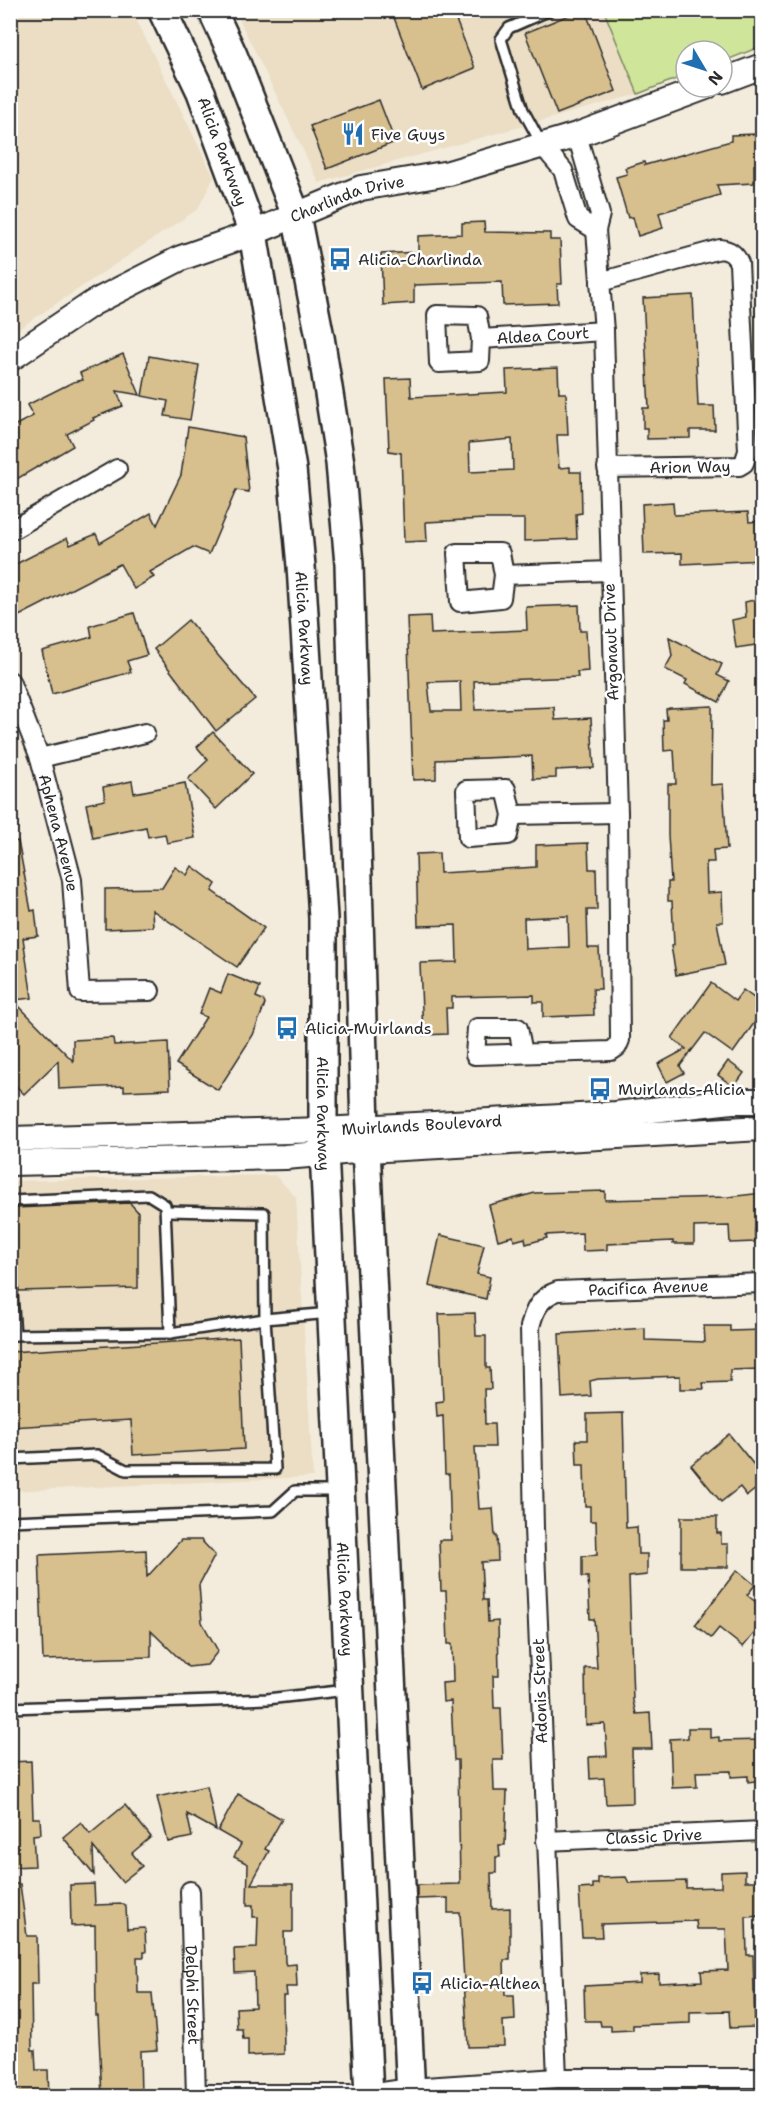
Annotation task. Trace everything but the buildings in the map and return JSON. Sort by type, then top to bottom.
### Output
[{"type":"main road","name":"Alicia Parkway","points":[[162,10],[201,92],[253,233],[292,469],[301,566],[323,918],[324,1142],[369,2095]]},
{"type":"main road","points":[[212,10],[233,55],[296,215],[320,337],[340,463],[349,564],[366,1138],[410,2092]]},
{"type":"main road","points":[[734,76],[762,66]]},
{"type":"main road","name":"Charlinda Drive","points":[[10,359],[93,303],[181,258],[253,233],[361,188],[449,173],[577,135],[674,99]]},
{"type":"main road","name":"Muirlands Boulevard","points":[[10,1139],[324,1142],[732,1101],[762,1101]]},
{"type":"main road","name":"Muirlands Boulevard","points":[[366,1138],[762,1128]]},
{"type":"main road","name":"Muirlands Boulevard","points":[[10,1163],[285,1157],[324,1142]]},
{"type":"street","name":"Argonaut Drive","points":[[524,1053],[611,1051],[617,1047],[620,1040],[618,813],[609,571],[604,331],[596,230],[600,214],[577,135]]},
{"type":"street","points":[[542,145],[563,170],[578,219],[596,230]]},
{"type":"street","name":"Arion Way","points":[[600,282],[720,249],[727,250],[736,257],[739,263],[747,440],[747,458],[739,466],[607,468]]},
{"type":"street","name":"Aldea Court","points":[[481,339],[604,331]]},
{"type":"street","points":[[10,531],[117,469]]},
{"type":"street","points":[[504,575],[609,571]]},
{"type":"street","name":"Aphena Avenue","points":[[10,681],[40,758],[72,880],[80,992],[150,991]]},
{"type":"street","points":[[40,758],[144,733]]},
{"type":"street","points":[[512,815],[618,813]]},
{"type":"street","name":"Pacifica Avenue","points":[[537,1306],[551,1293],[570,1290],[762,1283]]},
{"type":"street","name":"Adonis Street","points":[[537,1306],[530,1327],[531,1417],[557,2078]]},
{"type":"street","name":"Classic Drive","points":[[546,1841],[762,1832]]},
{"type":"street","name":"Delphi Street","points":[[190,1891],[196,2095]]},
{"type":"street","points":[[196,2095],[369,2095],[557,2078],[762,2078]]},
{"type":"lane","points":[[542,145],[523,110],[501,39],[509,28],[549,10]]},
{"type":"lane","points":[[10,1201],[149,1196],[165,1205],[170,1333]]},
{"type":"lane","points":[[10,1459],[97,1455],[126,1470],[275,1469],[265,1319],[264,1213],[166,1210]]},
{"type":"lane","points":[[10,1267],[13,1335],[170,1333],[265,1319],[332,1313]]},
{"type":"lane","points":[[10,1521],[273,1511],[295,1491],[341,1491]]},
{"type":"lane","points":[[10,1708],[267,1699],[350,1690]]},
{"type":"shaded area","points":[[11,10],[132,11],[214,177],[198,209],[11,334]]},
{"type":"shaded area","points":[[235,11],[604,11],[638,94],[319,183]]},
{"type":"shaded area","points":[[275,1175],[296,1197],[313,1477],[11,1491],[10,1181]]},
{"type":"green space","points":[[604,11],[762,11],[762,46],[734,57],[734,39],[674,39],[674,80],[638,94]]},
{"type":"place","name":"Five Guys","points":[[353,134]]},
{"type":"place","name":"Alicia-Charlinda","points":[[340,259]]},
{"type":"place","name":"Alicia-Muirlands","points":[[287,1028]]},
{"type":"place","name":"Muirlands-Alicia","points":[[600,1089]]},
{"type":"place","name":"Alicia-Althea","points":[[422,1983]]}]
